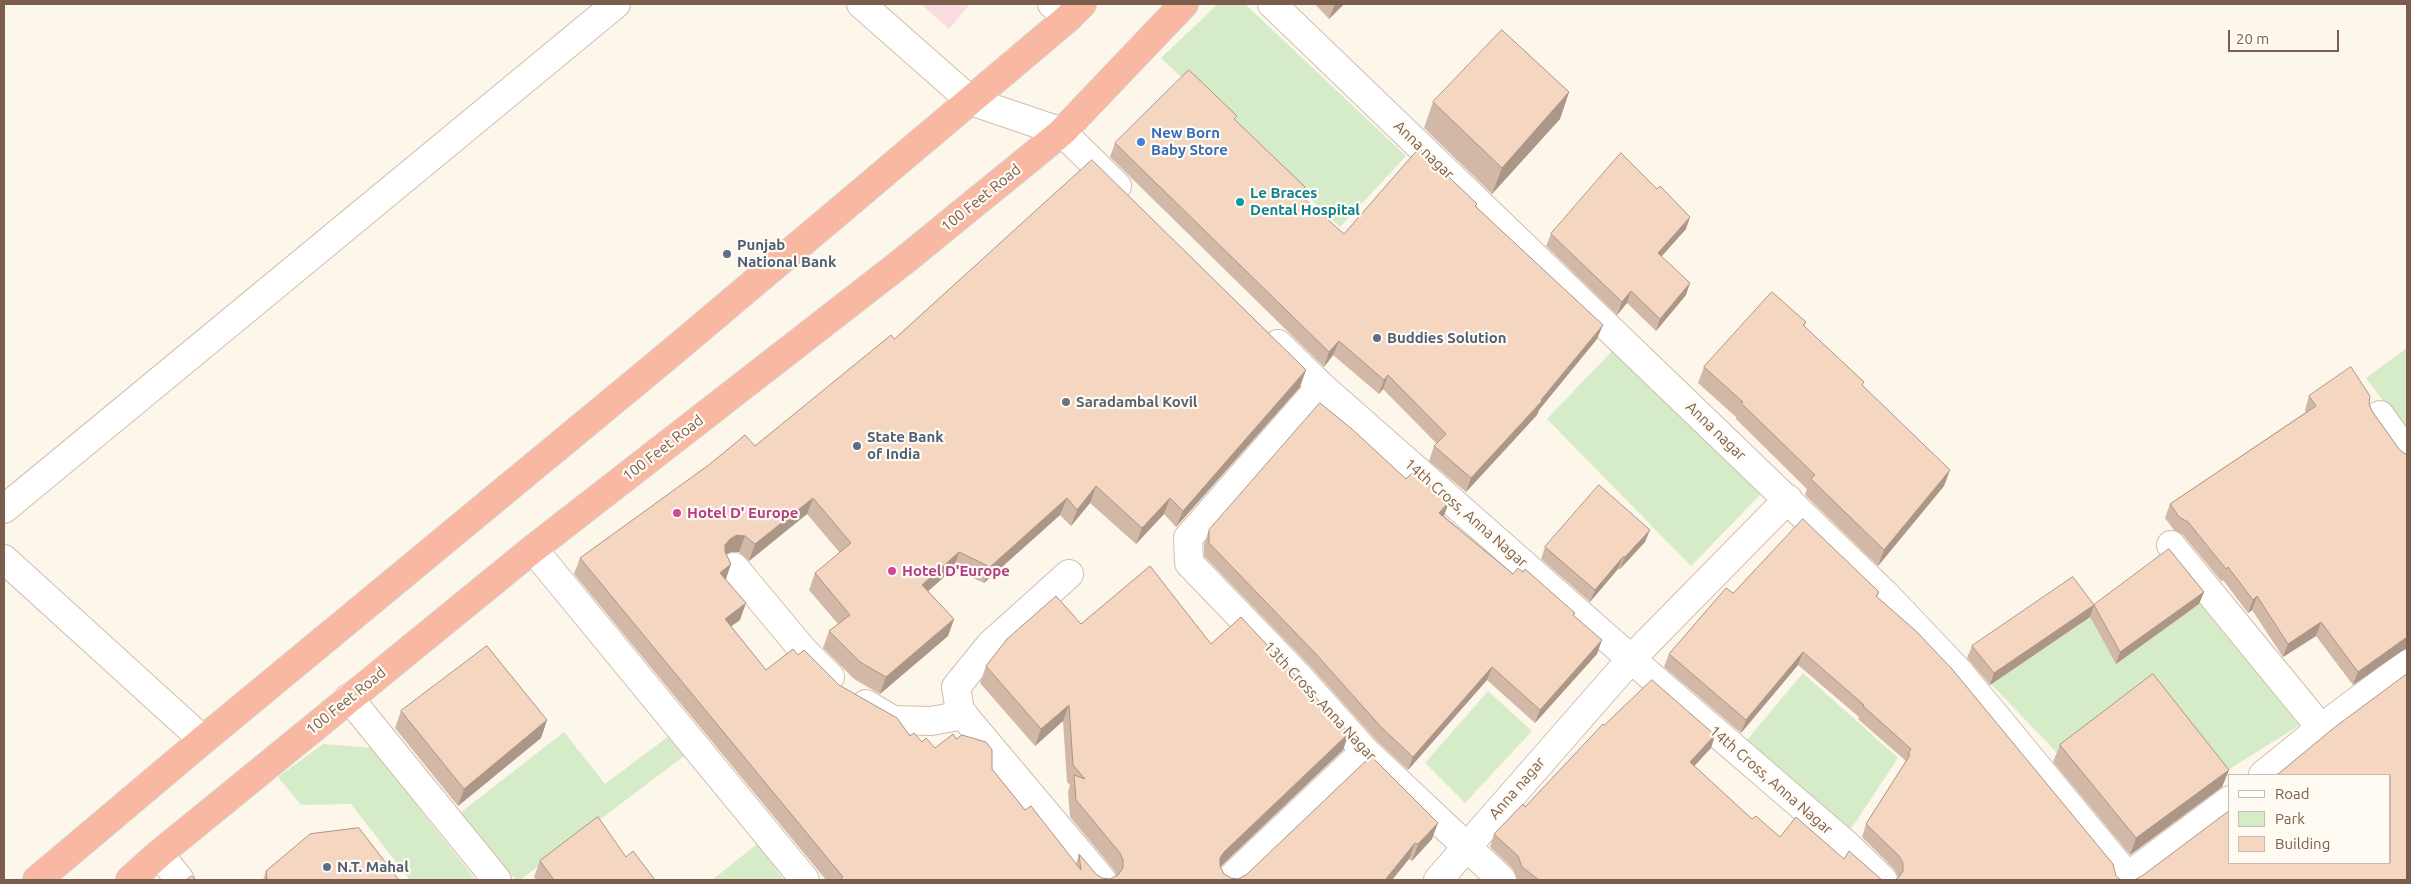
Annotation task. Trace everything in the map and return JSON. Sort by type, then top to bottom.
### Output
[{"type":"highway","name":"100 Feet Road","points":[[130,880],[159,854],[533,549],[901,263],[1062,132],[1184,4]]},
{"type":"highway","points":[[37,880],[971,101],[1067,8]]},
{"type":"street","points":[[4,509],[616,4]]},
{"type":"street","points":[[861,4],[971,101],[1062,132],[1132,200]]},
{"type":"street","name":"Anna nagar","points":[[1272,4],[1788,499],[1631,659],[1438,880]]},
{"type":"street","name":"14th Cross, Anna Nagar","points":[[1258,324],[1321,386],[1854,852],[1883,880]]},
{"type":"street","name":"13th Cross, Anna Nagar","points":[[1321,386],[1188,538],[1189,563],[1299,677],[1365,751],[1502,880]]},
{"type":"street","points":[[2380,415],[2407,453]]},
{"type":"street","points":[[1788,499],[1885,594],[1951,663],[2126,878],[2228,802]]},
{"type":"street","points":[[2172,545],[2321,728]]},
{"type":"street","points":[[533,549],[805,880]]},
{"type":"street","points":[[4,559],[203,740]]},
{"type":"street","points":[[734,566],[803,650],[844,691],[892,720],[931,721],[964,715]]},
{"type":"street","points":[[1069,574],[990,645],[956,687],[960,711],[1102,880]]},
{"type":"street","points":[[2263,774],[2407,664]]},
{"type":"street","points":[[349,698],[497,880]]},
{"type":"street","points":[[1229,880],[1365,751]]},
{"type":"street","points":[[159,854],[180,880]]},
{"type":"shaded area","points":[[921,4],[970,4],[949,29]]},
{"type":"green space","points":[[1218,4],[1245,4],[1406,156],[1340,227],[1161,58]]},
{"type":"green space","points":[[2407,348],[2407,433],[2366,378]]},
{"type":"green space","points":[[1613,350],[1763,492],[1691,566],[1547,419]]},
{"type":"green space","points":[[2201,603],[2303,723],[2215,778],[2061,757],[1991,684],[2090,617],[2116,664]]},
{"type":"green space","points":[[1803,673],[1898,758],[1849,832],[1747,740]]},
{"type":"green space","points":[[1488,691],[1532,731],[1465,803],[1425,763]]},
{"type":"green space","points":[[564,732],[605,784],[669,736],[684,756],[520,880],[516,880],[460,813]]},
{"type":"green space","points":[[323,744],[371,748],[476,880],[410,880],[351,804],[301,805],[278,777]]},
{"type":"green space","points":[[757,844],[784,880],[712,880]]},
{"type":"building","points":[[1502,30],[1569,92],[1502,168],[1433,102]]},
{"type":"building","points":[[1189,70],[1237,116],[1234,119],[1305,187],[1299,194],[1344,234],[1419,148],[1477,204],[1475,206],[1603,325],[1542,401],[1471,478],[1434,446],[1446,434],[1388,375],[1384,380],[1339,341],[1329,352],[1115,143]]},
{"type":"building","points":[[1621,153],[1657,189],[1660,186],[1690,217],[1658,253],[1690,283],[1660,319],[1631,291],[1622,302],[1551,234]]},
{"type":"building","points":[[1092,160],[1306,370],[1183,511],[1170,498],[1142,528],[1096,486],[1077,510],[1067,498],[990,567],[959,552],[922,585],[954,619],[886,677],[860,662],[829,631],[850,615],[815,573],[851,543],[813,498],[755,544],[745,536],[737,535],[725,545],[725,552],[731,564],[720,573],[746,603],[725,619],[766,670],[793,649],[798,655],[804,650],[839,685],[897,718],[910,736],[914,733],[922,742],[926,738],[935,748],[953,734],[956,739],[962,735],[986,742],[992,750],[992,769],[1025,810],[1031,806],[1081,870],[1079,854],[1096,874],[1102,878],[1110,879],[1118,875],[1123,868],[1123,860],[1120,853],[1076,800],[1074,775],[1085,779],[1073,765],[1069,705],[1041,729],[986,666],[1007,639],[1056,596],[1081,624],[1150,566],[1211,644],[1241,617],[1349,733],[1224,852],[1220,858],[1220,866],[1224,874],[1238,879],[1246,875],[1371,756],[1438,823],[1418,844],[1415,843],[1385,880],[840,880],[843,877],[580,558],[710,464],[745,435],[755,446],[891,335],[894,339]]},
{"type":"building","points":[[1772,292],[1806,322],[1803,325],[1864,382],[1862,385],[1950,470],[1884,550],[1811,479],[1815,475],[1741,403],[1743,402],[1704,367]]},
{"type":"building","points":[[2351,367],[2370,396],[2369,404],[2372,411],[2399,449],[2407,454],[2407,637],[2358,672],[2321,622],[2288,644],[2257,596],[2253,600],[2228,567],[2226,569],[2188,522],[2179,517],[2170,504],[2316,406],[2309,396]]},
{"type":"building","points":[[1320,403],[1352,429],[1406,479],[1414,471],[1449,502],[1439,513],[1513,574],[1518,568],[1523,572],[1525,569],[1575,613],[1573,615],[1602,640],[1540,710],[1492,667],[1413,757],[1381,727],[1315,653],[1209,543],[1209,530]]},
{"type":"building","points":[[1599,485],[1650,530],[1623,557],[1595,590],[1545,547]]},
{"type":"building","points":[[1803,519],[1879,592],[1876,596],[1916,631],[1952,669],[2113,864],[2116,876],[2121,880],[1895,880],[1903,871],[1903,863],[1899,856],[1866,824],[1910,755],[1908,754],[1911,749],[1803,652],[1746,720],[1669,654],[1726,588],[1733,593]]},
{"type":"building","points":[[2169,549],[2204,592],[2120,652],[2094,605]]},
{"type":"building","points":[[2073,577],[2094,605],[1994,673],[1972,646]]},
{"type":"building","points":[[487,646],[547,720],[464,789],[401,711]]},
{"type":"building","points":[[2153,674],[2229,770],[2136,838],[2060,745]]},
{"type":"building","points":[[2407,674],[2407,880],[2134,880],[2228,812],[2228,864],[2391,864],[2391,774],[2278,774],[2335,727]]},
{"type":"building","points":[[1652,680],[1715,735],[1690,762],[1752,819],[1756,816],[1780,837],[1796,817],[1844,859],[1849,851],[1882,880],[1539,880],[1522,867],[1518,856],[1494,834],[1523,804],[1525,807],[1603,724]]},
{"type":"building","points":[[598,817],[626,857],[633,851],[655,880],[554,880],[540,861]]},
{"type":"building","points":[[359,828],[399,880],[267,880],[266,871],[310,834]]},
{"type":"building","points":[[192,876],[196,880],[186,880]]},
{"type":"place","name":"New Born Baby Store","points":[[1141,142]]},
{"type":"place","name":"Le Braces Dental Hospital","points":[[1240,202]]},
{"type":"place","name":"Punjab National Bank","points":[[727,254]]},
{"type":"place","name":"Buddies Solution","points":[[1377,338]]},
{"type":"place","name":"Saradambal Kovil","points":[[1066,402]]},
{"type":"place","name":"State Bank of India","points":[[857,446]]},
{"type":"place","name":"Hotel D' Europe","points":[[677,513]]},
{"type":"place","name":"Hotel D'Europe","points":[[892,571]]},
{"type":"place","name":"N.T. Mahal","points":[[327,867]]}]
